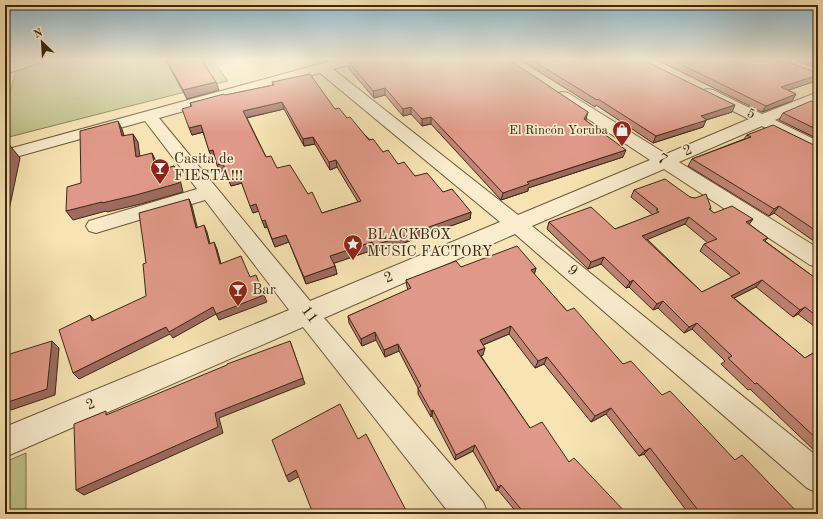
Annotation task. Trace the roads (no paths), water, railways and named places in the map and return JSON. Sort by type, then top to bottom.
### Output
[{"type":"street","points":[[5,155],[267,83]]},
{"type":"street","name":"9","points":[[343,83],[516,224],[818,477]]},
{"type":"street","name":"5","points":[[693,86],[818,148]]},
{"type":"street","name":"7","points":[[553,89],[818,259]]},
{"type":"street","name":"2","points":[[5,442],[818,96]]},
{"type":"street","name":"11","points":[[148,115],[321,332],[471,514]]},
{"type":"street","points":[[96,226],[209,192]]},
{"type":"place","name":"El Rincón Yoruba","points":[[622,147]]},
{"type":"place","name":"Casita de FIESTA!!!","points":[[160,185]]},
{"type":"place","name":"BLACKBOX MUSIC FACTORY","points":[[353,261]]},
{"type":"place","name":"Bar","points":[[238,307]]}]
